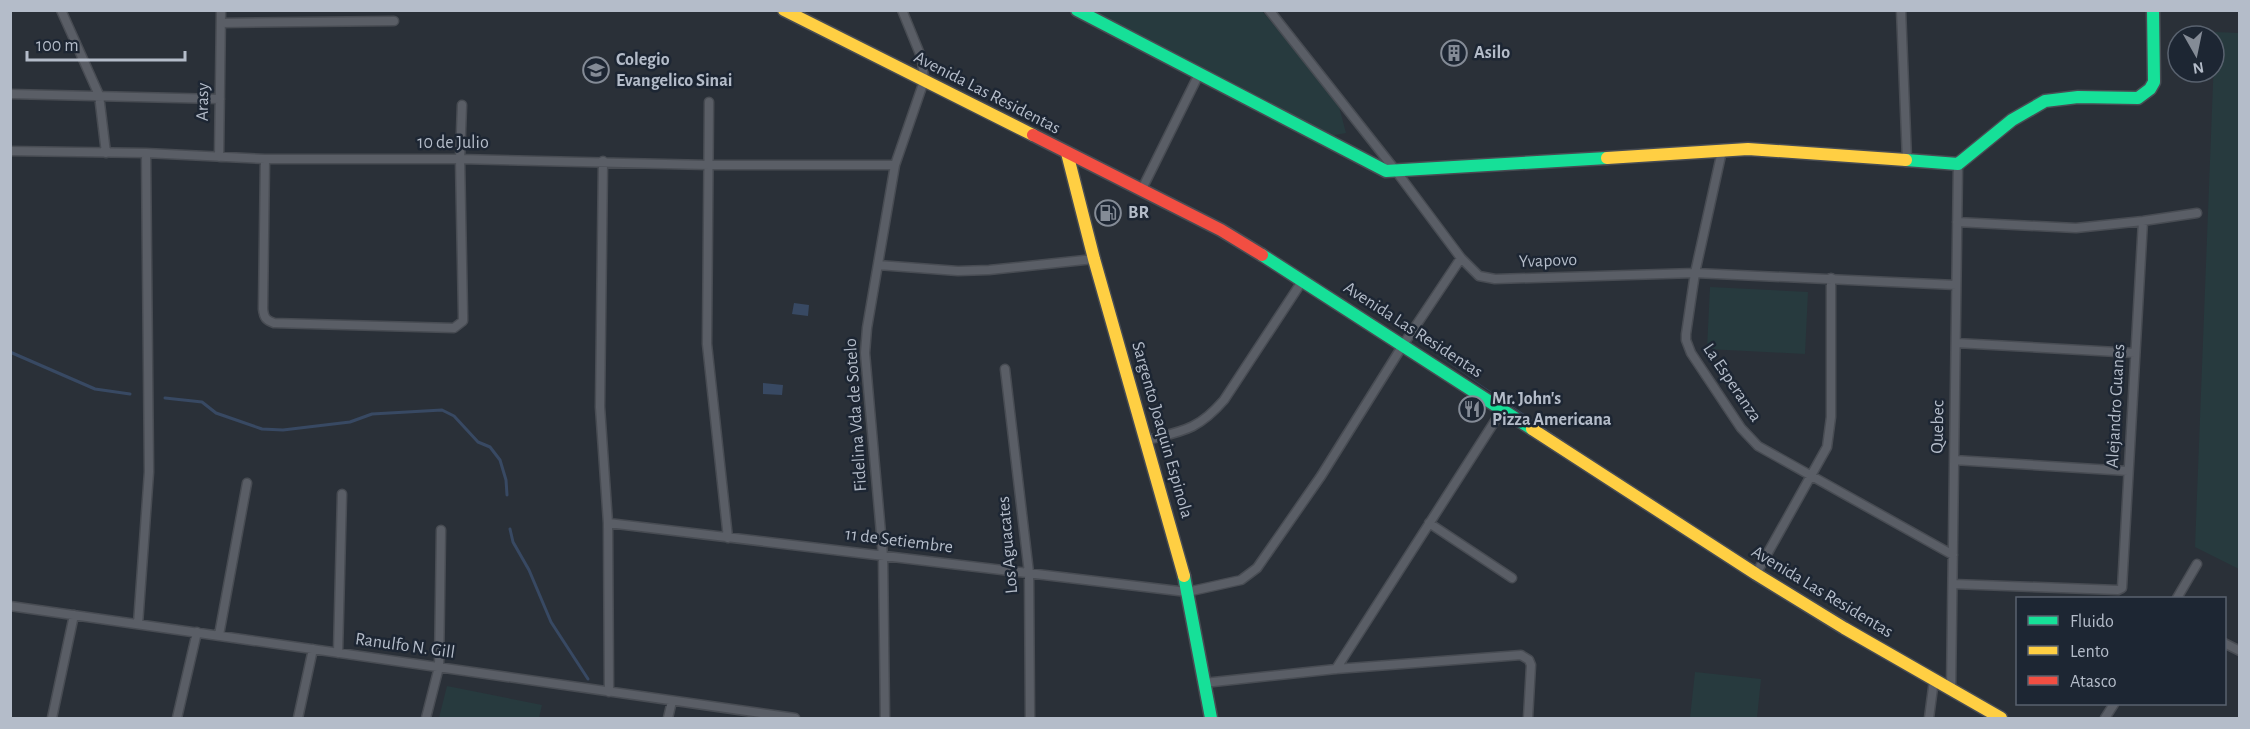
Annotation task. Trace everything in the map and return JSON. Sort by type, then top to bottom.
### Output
[{"type":"street","points":[[61,10],[99,95],[106,153]]},
{"type":"street","name":"Arasy","points":[[219,157],[221,10]]},
{"type":"street","name":"Avenida Las Residentas","points":[[784,10],[1221,230],[1303,280],[1756,574],[1951,691],[2001,718]]},
{"type":"street","points":[[902,10],[922,59],[924,81]]},
{"type":"street","points":[[1077,10],[1381,170],[1396,171],[1748,149],[1958,164],[2026,111],[2044,101],[2058,98],[2138,98],[2145,94],[2154,82],[2153,10]]},
{"type":"street","name":"Yvapovo","points":[[1269,10],[1396,171],[1461,258],[1479,276],[1495,279],[1695,273],[1956,285]]},
{"type":"street","points":[[1901,10],[1907,160]]},
{"type":"street","points":[[220,23],[394,21]]},
{"type":"street","points":[[1142,189],[1199,74]]},
{"type":"street","name":"Fidelina Vda de Sotelo","points":[[885,718],[883,556],[865,353],[867,328],[895,165],[924,81]]},
{"type":"street","points":[[10,94],[220,99]]},
{"type":"street","points":[[709,102],[707,344],[728,537]]},
{"type":"street","points":[[265,159],[263,309],[267,321],[448,329],[459,325],[464,315],[460,159],[462,105]]},
{"type":"street","name":"10 de Julio","points":[[10,151],[146,153],[265,159],[460,159],[708,165],[895,165]]},
{"type":"street","name":"La Esperanza","points":[[1722,152],[1695,273],[1686,334],[1690,353],[1746,435],[1758,447],[1953,555]]},
{"type":"street","points":[[138,624],[149,472],[146,153]]},
{"type":"street","name":"Sargento Joaquin Espinola","points":[[1067,153],[1094,259],[1147,441],[1187,592],[1211,718]]},
{"type":"street","points":[[603,161],[600,407],[608,523],[609,692]]},
{"type":"street","name":"Quebec","points":[[1951,691],[1958,164]]},
{"type":"street","points":[[1957,222],[2052,228],[2143,221],[2197,213]]},
{"type":"street","name":"Alejandro Guanes","points":[[1953,584],[2118,590],[2123,586],[2143,221]]},
{"type":"street","name":"11 de Setiembre","points":[[608,523],[1187,592],[1241,580],[1257,568],[1321,476],[1461,258]]},
{"type":"street","points":[[878,265],[958,271],[1094,259]]},
{"type":"street","points":[[1756,574],[1813,476],[1827,447],[1831,431],[1831,278]]},
{"type":"street","points":[[1147,441],[1188,430],[1202,423],[1212,414],[1224,400],[1303,280]]},
{"type":"street","points":[[1956,343],[2135,353]]},
{"type":"street","name":"Los Aguacates","points":[[1005,369],[1029,573],[1030,718]]},
{"type":"street","points":[[1336,669],[1502,410]]},
{"type":"street","points":[[1954,460],[2128,471]]},
{"type":"street","points":[[219,635],[247,483]]},
{"type":"street","points":[[338,652],[342,494]]},
{"type":"street","points":[[1429,523],[1512,578]]},
{"type":"street","points":[[426,718],[439,667],[441,530]]},
{"type":"street","points":[[2178,597],[2197,564]]},
{"type":"street","name":"Ranulfo N. Gill","points":[[10,606],[795,718]]},
{"type":"street","points":[[52,718],[75,615]]},
{"type":"street","points":[[177,718],[197,632]]},
{"type":"street","points":[[2226,645],[2240,651]]},
{"type":"street","points":[[298,718],[313,649]]},
{"type":"street","points":[[1204,683],[1336,669],[1521,655],[1529,660],[1531,665],[1528,718]]},
{"type":"street","points":[[1929,718],[1934,680]]},
{"type":"street","points":[[668,718],[672,701]]},
{"type":"street","points":[[2105,718],[2113,705]]},
{"type":"green space","points":[[1078,11],[1262,11],[1337,99],[1346,133],[1330,136],[1278,114],[1177,54]]},
{"type":"green space","points":[[2226,32],[2240,33],[2239,569],[2195,547],[2213,84],[2226,84]]},
{"type":"green space","points":[[1710,287],[1808,292],[1805,354],[1707,349]]},
{"type":"green space","points":[[1695,672],[1761,679],[1757,718],[1690,718]]},
{"type":"green space","points":[[447,686],[542,705],[539,718],[439,718]]},
{"type":"water","points":[[794,303],[809,305],[808,316],[792,314]]},
{"type":"water","points":[[1421,344],[1589,458],[1588,459]]},
{"type":"water","points":[[763,383],[783,385],[782,395],[763,394]]},
{"type":"waterway","points":[[10,352],[95,389],[130,394]]},
{"type":"waterway","points":[[165,398],[202,402],[216,413],[262,429],[283,430],[350,422],[372,414],[442,410],[454,416],[478,442],[490,447],[500,460],[506,480],[507,495]]},
{"type":"waterway","points":[[510,529],[513,542],[529,570],[551,622],[588,679]]},
{"type":"traffic: fast","points":[[1077,10],[1386,171],[1607,158]]},
{"type":"traffic: fast","points":[[1906,160],[1958,164],[2012,120],[2045,101],[2078,97],[2138,98],[2150,89],[2154,82],[2153,10]]},
{"type":"traffic: fast","points":[[1262,255],[1532,429]]},
{"type":"traffic: fast","points":[[1184,576],[1211,718]]},
{"type":"traffic: slow","points":[[784,10],[1033,135]]},
{"type":"traffic: slow","points":[[1607,158],[1748,149],[1906,160]]},
{"type":"traffic: slow","points":[[1067,153],[1094,259],[1184,576]]},
{"type":"traffic: slow","points":[[1532,429],[1756,574],[1844,628],[2001,718]]},
{"type":"traffic: jam","points":[[1033,135],[1221,230],[1262,255]]},
{"type":"place","name":"Asilo","points":[[1454,53]]},
{"type":"place","name":"Colegio Evangelico Sinai","points":[[596,70]]},
{"type":"place","name":"BR","points":[[1108,213]]},
{"type":"place","name":"Mr. John's Pizza Americana","points":[[1472,409]]}]
